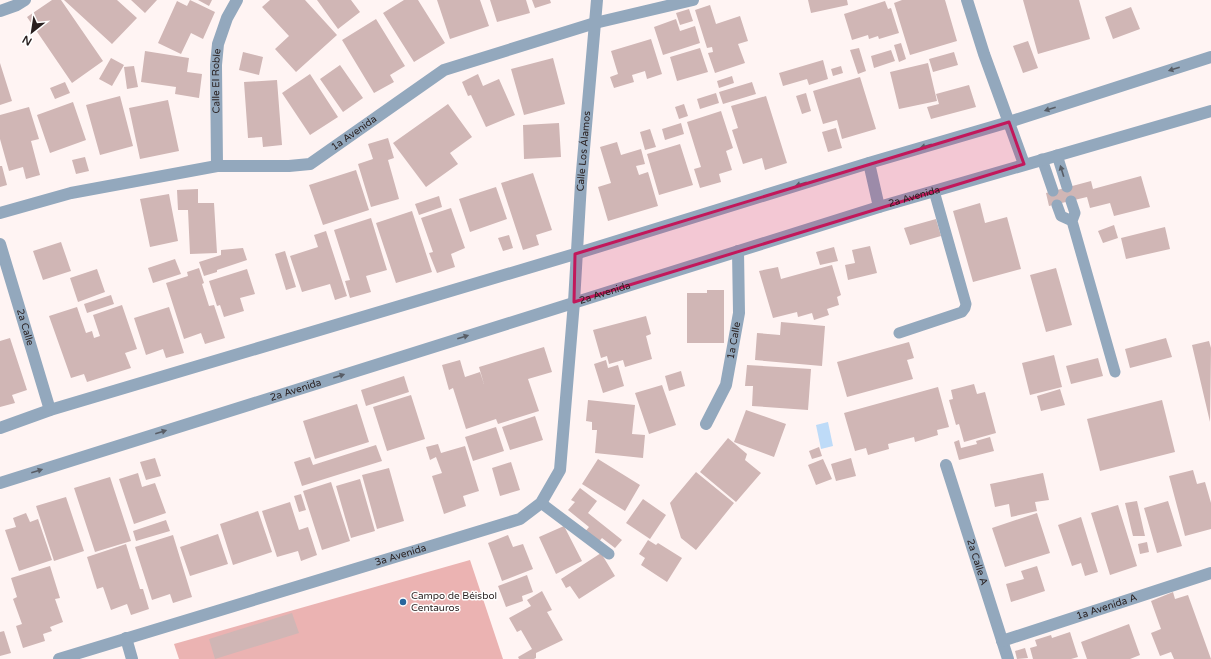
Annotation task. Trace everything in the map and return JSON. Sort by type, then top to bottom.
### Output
[{"type":"street","points":[[0,10],[17,5],[25,0]]},
{"type":"street","name":"Calle El Roble","points":[[217,166],[216,64],[218,44],[227,18],[237,0]]},
{"type":"street","name":"Calle Los Álamos","points":[[574,302],[576,254],[597,0]]},
{"type":"street","name":"1a Avenida","points":[[0,213],[71,193],[217,166],[289,166],[310,164],[444,70],[595,23],[693,0]]},
{"type":"street","points":[[966,0],[1024,164]]},
{"type":"street","points":[[0,428],[50,410],[576,254],[868,163],[1008,122],[1211,57]]},
{"type":"street","name":"2a Avenida","points":[[0,483],[879,207],[1211,111]]},
{"type":"street","points":[[868,163],[879,207]]},
{"type":"street","name":"2a Calle","points":[[0,244],[50,410]]},
{"type":"street","name":"1a Calle","points":[[706,424],[726,385],[739,312],[738,251]]},
{"type":"street","name":"3a Avenida","points":[[59,659],[520,519],[541,503],[560,470],[574,302]]},
{"type":"street","name":"2a Calle A","points":[[946,465],[1008,659]]},
{"type":"street","name":"1a Avenida A","points":[[1002,640],[1211,573]]},
{"type":"street","points":[[126,638],[132,659]]},
{"type":"lane","points":[[1057,155],[1067,187]]},
{"type":"lane","points":[[1042,159],[1053,191]]},
{"type":"lane","points":[[899,333],[962,312],[966,304],[934,191]]},
{"type":"lane","points":[[1071,201],[1075,213],[1072,221],[1115,372]]},
{"type":"lane","points":[[1057,204],[1061,216],[1072,221]]},
{"type":"lane","points":[[541,503],[609,554]]},
{"type":"highlighted area","points":[[1009,122],[1024,164],[574,302],[575,254]]},
{"type":"shaded area","name":"Campo de Béisbol Centauros","points":[[470,560],[503,659],[179,659],[174,644]]},
{"type":"water","points":[[828,422],[833,446],[821,449],[816,425]]},
{"type":"building","points":[[52,0],[61,0],[103,61],[72,83],[27,17]]},
{"type":"building","points":[[64,0],[117,0],[137,18],[112,44]]},
{"type":"building","points":[[131,0],[157,0],[145,13]]},
{"type":"building","points":[[190,0],[215,12],[203,39],[191,33],[181,54],[158,43],[177,1],[187,6]]},
{"type":"building","points":[[198,0],[212,0],[209,6]]},
{"type":"building","points":[[270,0],[305,0],[337,35],[296,72],[275,49],[289,36],[262,7]]},
{"type":"building","points":[[317,0],[351,0],[360,12],[338,29]]},
{"type":"building","points":[[404,0],[418,0],[445,43],[414,62],[383,13]]},
{"type":"building","points":[[437,0],[480,0],[489,26],[450,39]]},
{"type":"building","points":[[490,0],[526,0],[530,13],[497,22]]},
{"type":"building","points":[[532,0],[550,0],[551,3],[535,8]]},
{"type":"building","points":[[808,0],[847,0],[848,5],[811,13]]},
{"type":"building","points":[[902,0],[945,0],[957,41],[910,55],[894,3]]},
{"type":"building","points":[[1023,0],[1079,0],[1090,39],[1038,54]]},
{"type":"building","points":[[885,1],[888,9],[891,8],[899,33],[879,39],[878,36],[869,39],[868,35],[852,40],[844,14]]},
{"type":"building","points":[[710,5],[716,24],[740,16],[748,41],[738,44],[745,63],[715,73],[708,53],[713,52],[712,47],[707,48],[695,10]]},
{"type":"building","points":[[1131,7],[1140,29],[1113,39],[1105,17]]},
{"type":"building","points":[[689,9],[693,21],[680,25],[676,13]]},
{"type":"building","points":[[376,19],[405,66],[390,75],[394,82],[374,93],[342,40]]},
{"type":"building","points":[[676,19],[680,31],[695,26],[700,43],[663,55],[654,27]]},
{"type":"building","points":[[651,39],[662,74],[647,79],[645,71],[632,75],[634,82],[614,88],[610,77],[618,74],[611,51]]},
{"type":"building","points":[[1028,41],[1038,68],[1023,73],[1013,46]]},
{"type":"building","points":[[901,43],[906,59],[899,62],[894,45]]},
{"type":"building","points":[[700,48],[708,72],[677,81],[670,57]]},
{"type":"building","points":[[859,48],[866,71],[858,74],[850,50]]},
{"type":"building","points":[[891,50],[895,61],[874,68],[871,56]]},
{"type":"building","points":[[145,51],[189,58],[187,72],[202,74],[199,98],[175,94],[176,87],[141,82]]},
{"type":"building","points":[[243,52],[263,57],[259,75],[239,70]]},
{"type":"building","points":[[954,52],[958,65],[933,72],[929,59]]},
{"type":"building","points":[[111,58],[124,65],[112,86],[99,79]]},
{"type":"building","points":[[553,58],[565,104],[524,115],[511,69]]},
{"type":"building","points":[[823,60],[828,79],[809,85],[807,79],[783,86],[779,73]]},
{"type":"building","points":[[0,63],[12,101],[0,105]]},
{"type":"building","points":[[928,63],[937,101],[899,109],[890,72]]},
{"type":"building","points":[[340,65],[363,98],[343,112],[320,79]]},
{"type":"building","points":[[134,66],[138,87],[127,89],[124,67]]},
{"type":"building","points":[[841,66],[843,73],[833,76],[831,69]]},
{"type":"building","points":[[310,74],[338,117],[310,135],[282,93]]},
{"type":"building","points":[[478,74],[483,86],[499,79],[515,115],[486,127],[471,95],[468,96],[462,82]]},
{"type":"building","points":[[732,76],[734,83],[719,88],[717,81]]},
{"type":"building","points":[[860,77],[876,129],[842,139],[837,120],[823,124],[813,91]]},
{"type":"building","points":[[277,80],[282,145],[263,147],[262,137],[248,138],[244,82]]},
{"type":"building","points":[[65,82],[70,93],[55,99],[50,88]]},
{"type":"building","points":[[752,82],[756,94],[723,104],[719,92]]},
{"type":"building","points":[[969,85],[976,107],[931,119],[927,107],[939,104],[936,94]]},
{"type":"building","points":[[716,93],[719,103],[700,109],[697,99]]},
{"type":"building","points":[[806,93],[811,111],[802,114],[796,96]]},
{"type":"building","points":[[120,96],[133,146],[100,155],[86,105]]},
{"type":"building","points":[[766,96],[787,163],[765,170],[762,158],[743,164],[732,130],[738,128],[731,106]]},
{"type":"building","points":[[168,100],[179,151],[140,159],[129,108]]},
{"type":"building","points":[[73,102],[86,140],[50,153],[37,115]]},
{"type":"building","points":[[448,104],[472,137],[450,153],[458,164],[426,187],[393,143]]},
{"type":"building","points":[[684,104],[688,116],[679,119],[675,107]]},
{"type":"building","points":[[29,107],[39,139],[31,141],[40,175],[26,179],[23,167],[9,171],[0,139],[0,115]]},
{"type":"building","points":[[721,111],[733,148],[726,151],[732,170],[719,174],[721,182],[700,188],[694,169],[701,167],[687,122]]},
{"type":"building","points":[[559,123],[561,157],[524,159],[523,125]]},
{"type":"building","points":[[681,123],[684,134],[665,140],[662,129]]},
{"type":"building","points":[[836,128],[842,148],[828,152],[822,132]]},
{"type":"building","points":[[650,129],[656,147],[645,150],[640,132]]},
{"type":"building","points":[[388,138],[394,158],[388,160],[399,199],[371,207],[358,164],[373,159],[368,144]]},
{"type":"building","points":[[617,142],[621,155],[641,149],[645,164],[636,166],[639,175],[648,172],[658,206],[608,221],[598,187],[611,183],[600,147]]},
{"type":"building","points":[[680,144],[693,185],[659,195],[647,154]]},
{"type":"building","points":[[85,157],[89,171],[76,174],[72,160]]},
{"type":"building","points":[[0,166],[2,166],[7,185],[0,187]]},
{"type":"building","points":[[356,170],[369,210],[323,225],[309,185]]},
{"type":"building","points":[[533,173],[552,230],[536,235],[539,245],[523,250],[501,183]]},
{"type":"building","points":[[1141,176],[1150,207],[1114,216],[1110,203],[1090,208],[1087,197],[1049,206],[1046,193],[1091,181],[1093,189]]},
{"type":"building","points":[[496,187],[507,219],[470,232],[459,199]]},
{"type":"building","points":[[198,189],[198,203],[214,203],[217,253],[190,254],[188,210],[178,210],[177,190]]},
{"type":"building","points":[[169,194],[178,241],[150,247],[140,199]]},
{"type":"building","points":[[439,196],[442,207],[419,215],[415,204]]},
{"type":"building","points":[[980,203],[985,223],[1007,217],[1021,269],[973,282],[953,211]]},
{"type":"building","points":[[451,208],[465,248],[451,254],[455,267],[437,273],[429,253],[433,252],[421,218]]},
{"type":"building","points":[[412,211],[432,272],[396,283],[376,223]]},
{"type":"building","points":[[371,218],[387,270],[366,276],[371,292],[350,298],[345,281],[350,280],[334,230]]},
{"type":"building","points":[[936,219],[941,236],[910,245],[904,228]]},
{"type":"building","points":[[1114,225],[1118,238],[1103,243],[1098,231]]},
{"type":"building","points":[[1165,227],[1170,249],[1126,259],[1121,238]]},
{"type":"building","points":[[326,231],[347,296],[335,300],[330,284],[302,292],[290,256],[318,247],[314,235]]},
{"type":"building","points":[[509,235],[513,248],[503,251],[498,238]]},
{"type":"building","points":[[61,242],[71,271],[43,280],[33,251]]},
{"type":"building","points":[[870,246],[877,273],[848,280],[845,265],[855,263],[852,250]]},
{"type":"building","points":[[834,247],[838,261],[820,265],[816,252]]},
{"type":"building","points":[[243,248],[247,260],[204,276],[199,262],[221,255],[221,250]]},
{"type":"building","points":[[285,251],[296,287],[286,290],[275,254]]},
{"type":"building","points":[[175,259],[181,274],[153,283],[148,268]]},
{"type":"building","points":[[832,265],[841,295],[837,297],[839,305],[827,309],[829,315],[814,320],[812,313],[798,317],[797,312],[773,318],[759,271],[778,267],[781,279]]},
{"type":"building","points":[[199,268],[209,306],[214,305],[225,338],[205,344],[201,333],[184,339],[166,283],[188,276],[187,272]]},
{"type":"building","points":[[1056,268],[1072,325],[1046,332],[1030,275]]},
{"type":"building","points":[[97,269],[105,292],[78,302],[70,278]]},
{"type":"building","points":[[247,269],[255,294],[240,298],[244,311],[224,317],[220,305],[217,306],[209,281]]},
{"type":"building","points":[[707,290],[724,290],[724,343],[687,343],[687,293],[707,293]]},
{"type":"building","points":[[111,295],[114,304],[87,313],[84,304]]},
{"type":"building","points":[[122,305],[137,349],[125,353],[131,368],[87,382],[84,374],[71,378],[49,316],[77,307],[86,333],[92,331],[94,338],[100,336],[93,315]]},
{"type":"building","points":[[169,307],[184,353],[166,358],[163,349],[146,355],[134,318]]},
{"type":"building","points":[[646,316],[651,334],[646,336],[652,359],[625,367],[623,360],[609,364],[607,356],[601,358],[593,330]]},
{"type":"building","points":[[781,322],[825,326],[822,366],[755,360],[757,333],[780,335]]},
{"type":"building","points":[[10,338],[27,390],[12,395],[15,403],[0,407],[0,341]]},
{"type":"building","points":[[1166,338],[1172,357],[1130,368],[1125,349]]},
{"type":"building","points":[[1209,341],[1211,348],[1210,422],[1192,345]]},
{"type":"building","points":[[909,342],[914,358],[907,360],[913,379],[847,397],[837,362]]},
{"type":"building","points":[[544,347],[552,372],[528,379],[539,411],[498,424],[496,419],[466,429],[453,388],[449,390],[442,365],[460,360],[465,377],[480,372],[484,384],[479,367]]},
{"type":"building","points":[[1054,355],[1062,387],[1030,395],[1022,363]]},
{"type":"building","points":[[1098,358],[1103,376],[1071,384],[1066,366]]},
{"type":"building","points":[[606,360],[608,368],[618,365],[624,386],[603,393],[594,364]]},
{"type":"building","points":[[747,365],[811,369],[808,410],[752,406],[753,386],[745,386]]},
{"type":"building","points":[[681,371],[685,386],[669,391],[665,376]]},
{"type":"building","points":[[404,376],[409,392],[366,406],[361,390]]},
{"type":"building","points":[[974,384],[977,394],[985,392],[996,433],[964,442],[959,424],[956,425],[949,400],[953,399],[951,390]]},
{"type":"building","points":[[662,385],[676,425],[649,434],[635,393]]},
{"type":"building","points":[[938,387],[949,427],[937,430],[938,435],[915,442],[914,437],[888,444],[889,449],[868,455],[866,448],[855,451],[844,413]]},
{"type":"building","points":[[1060,389],[1065,405],[1041,411],[1037,396]]},
{"type":"building","points":[[411,395],[425,439],[387,451],[373,407]]},
{"type":"building","points":[[588,400],[635,405],[632,434],[645,435],[643,458],[595,453],[597,430],[592,430],[592,422],[586,421]]},
{"type":"building","points":[[1162,400],[1175,452],[1100,471],[1087,419]]},
{"type":"building","points":[[357,404],[369,442],[315,459],[303,421]]},
{"type":"building","points":[[746,410],[786,424],[774,457],[734,442]]},
{"type":"building","points":[[535,416],[543,440],[510,450],[502,427]]},
{"type":"building","points":[[496,427],[504,451],[473,461],[465,437]]},
{"type":"building","points":[[990,437],[994,451],[959,460],[954,442],[959,440],[961,448],[977,444],[976,441]]},
{"type":"building","points":[[728,438],[747,454],[745,460],[761,473],[736,502],[700,472]]},
{"type":"building","points":[[438,444],[441,453],[465,446],[479,491],[463,496],[466,506],[444,514],[432,476],[442,473],[436,457],[430,460],[426,447]]},
{"type":"building","points":[[376,445],[382,461],[302,486],[294,462],[310,457],[313,465]]},
{"type":"building","points":[[819,447],[822,456],[812,459],[809,451]]},
{"type":"building","points":[[155,458],[161,476],[146,480],[140,462]]},
{"type":"building","points":[[851,458],[856,476],[836,481],[831,464]]},
{"type":"building","points":[[598,459],[640,485],[625,511],[582,484]]},
{"type":"building","points":[[823,459],[832,479],[816,485],[808,465]]},
{"type":"building","points":[[511,462],[520,490],[500,496],[492,468]]},
{"type":"building","points":[[389,468],[404,521],[377,529],[362,475]]},
{"type":"building","points":[[1193,470],[1197,484],[1205,482],[1211,503],[1211,529],[1185,536],[1169,476]]},
{"type":"building","points":[[696,472],[734,503],[696,550],[681,538],[670,503]]},
{"type":"building","points":[[138,473],[142,487],[155,483],[166,513],[134,524],[119,479]]},
{"type":"building","points":[[1043,473],[1049,500],[1035,502],[1037,511],[1011,517],[1009,504],[995,507],[990,484]]},
{"type":"building","points":[[110,477],[131,541],[95,552],[74,488]]},
{"type":"building","points":[[360,479],[375,531],[351,538],[336,486]]},
{"type":"building","points":[[331,482],[350,541],[322,550],[303,491]]},
{"type":"building","points":[[580,488],[597,501],[588,513],[622,540],[615,548],[602,538],[596,545],[583,534],[589,527],[568,510],[575,502],[571,500]]},
{"type":"building","points":[[301,494],[306,510],[299,512],[294,496]]},
{"type":"building","points":[[66,497],[84,551],[54,561],[36,506]]},
{"type":"building","points":[[643,499],[666,515],[650,539],[626,523]]},
{"type":"building","points":[[1137,501],[1145,536],[1133,536],[1125,503]]},
{"type":"building","points":[[1168,501],[1182,546],[1157,553],[1144,508]]},
{"type":"building","points":[[290,502],[299,530],[308,527],[317,555],[301,561],[298,551],[277,557],[262,511]]},
{"type":"building","points":[[1118,505],[1137,566],[1110,575],[1091,513]]},
{"type":"building","points":[[258,511],[272,552],[233,565],[220,524]]},
{"type":"building","points":[[26,513],[30,522],[38,519],[52,560],[19,571],[5,530],[16,527],[13,518]]},
{"type":"building","points":[[1037,513],[1050,553],[1005,567],[992,528]]},
{"type":"building","points":[[1081,517],[1098,572],[1085,576],[1081,563],[1072,566],[1058,525]]},
{"type":"building","points":[[166,520],[170,531],[136,541],[133,531]]},
{"type":"building","points":[[564,526],[582,561],[556,574],[539,537]]},
{"type":"building","points":[[218,534],[228,564],[190,576],[180,547]]},
{"type":"building","points":[[173,535],[192,597],[173,603],[170,594],[152,600],[135,547]]},
{"type":"building","points":[[508,535],[513,547],[523,544],[533,569],[502,581],[488,543]]},
{"type":"building","points":[[648,540],[656,545],[658,543],[682,558],[667,582],[641,565],[645,558],[639,554]]},
{"type":"building","points":[[1147,542],[1149,552],[1140,554],[1138,544]]},
{"type":"building","points":[[126,544],[140,589],[143,589],[149,609],[131,615],[127,604],[111,610],[103,587],[97,589],[87,557]]},
{"type":"building","points":[[601,553],[615,576],[579,599],[570,586],[566,588],[561,579]]},
{"type":"building","points":[[50,566],[60,598],[55,599],[63,622],[50,627],[52,631],[43,634],[45,641],[23,648],[16,626],[22,624],[13,599],[17,597],[11,578]]},
{"type":"building","points":[[1037,566],[1045,591],[1011,602],[1006,584],[1024,579],[1021,571]]},
{"type":"building","points":[[527,575],[533,592],[522,596],[523,601],[506,607],[498,586]]},
{"type":"building","points":[[542,591],[552,610],[547,612],[563,640],[536,653],[536,658],[534,659],[519,659],[518,657],[532,649],[521,630],[517,632],[509,618],[531,606],[527,600]]},
{"type":"building","points":[[1173,592],[1175,599],[1188,595],[1211,659],[1174,659],[1171,652],[1160,656],[1151,633],[1161,629],[1151,601]]},
{"type":"building","points":[[292,613],[299,633],[215,659],[209,639]]},
{"type":"building","points":[[1129,624],[1140,655],[1130,659],[1087,659],[1081,642]]},
{"type":"building","points":[[4,631],[11,653],[0,656],[0,632]]},
{"type":"building","points":[[1070,632],[1078,657],[1071,659],[1033,659],[1030,648],[1037,646],[1035,640],[1051,635],[1052,638]]},
{"type":"building","points":[[1025,648],[1028,658],[1017,659],[1015,651]]},
{"type":"place","name":"Campo de Béisbol Centauros","points":[[403,602]]}]
